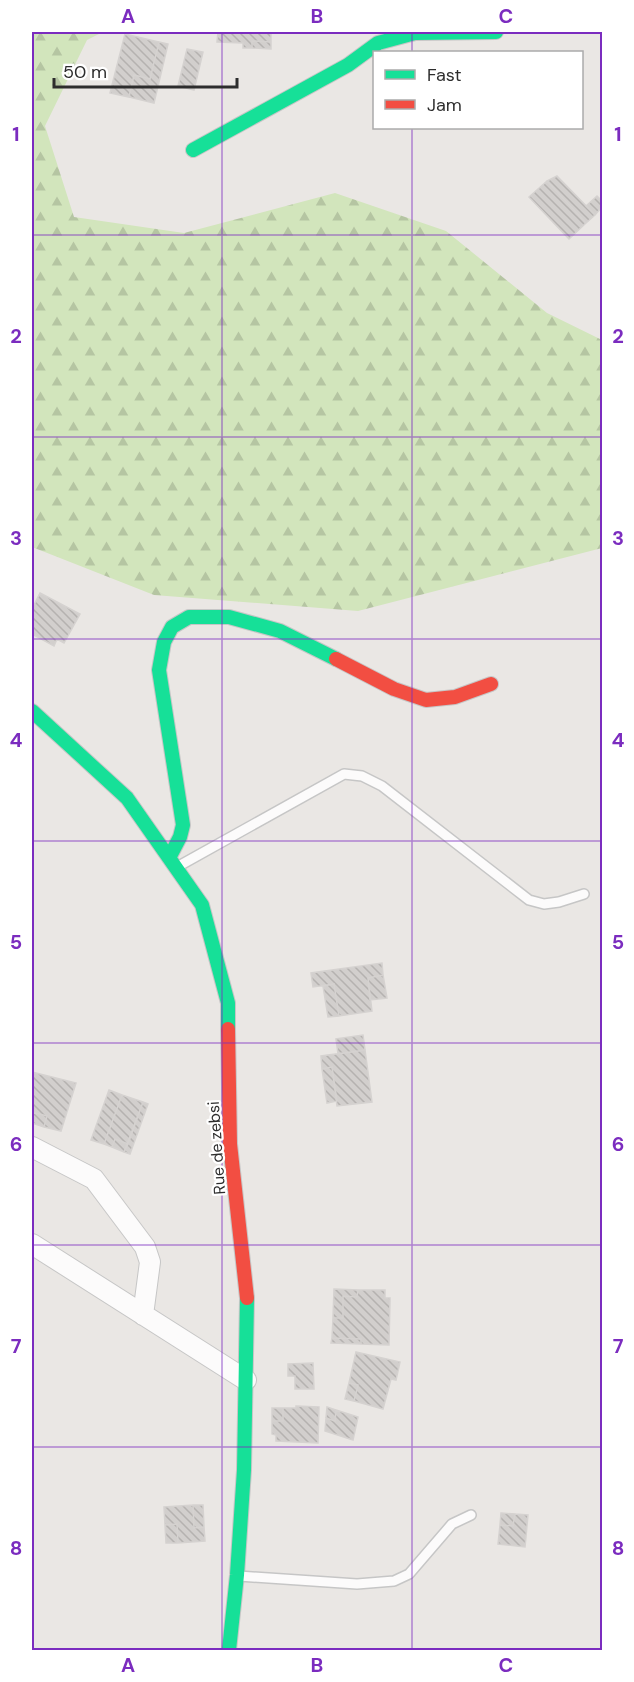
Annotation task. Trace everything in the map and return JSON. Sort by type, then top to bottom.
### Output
[{"type":"street","points":[[193,150],[348,65],[378,43],[415,33],[496,32]]},
{"type":"street","points":[[173,863],[183,825],[159,670],[164,642],[172,627],[189,617],[229,617],[280,631],[394,689],[426,700],[455,697],[492,684]]},
{"type":"street","name":"Rue de zebsi","points":[[32,711],[127,798],[202,905],[228,1003],[230,1144],[248,1306],[244,1470],[229,1650]]},
{"type":"street","points":[[32,1147],[94,1179],[145,1247],[150,1262],[143,1315]]},
{"type":"street","points":[[32,1244],[246,1380]]},
{"type":"lane","points":[[173,863],[344,774],[362,776],[382,786],[529,900],[544,904],[584,894]]},
{"type":"lane","points":[[237,1575],[357,1584],[394,1581],[409,1574],[452,1524],[471,1515]]},
{"type":"green space","points":[[32,32],[103,32],[87,40],[45,126],[74,217],[184,233],[335,193],[446,231],[547,313],[602,340],[602,548],[358,611],[154,595],[32,547]]},
{"type":"building","points":[[218,32],[271,33],[271,42],[252,41],[252,48],[243,48],[243,43],[217,42]]},
{"type":"building","points":[[125,34],[159,42],[150,79],[134,75],[129,97],[110,93]]},
{"type":"building","points":[[252,41],[271,42],[271,49],[252,48]]},
{"type":"building","points":[[159,42],[168,44],[154,103],[129,97],[134,75],[150,79]]},
{"type":"building","points":[[187,49],[203,52],[194,90],[178,86]]},
{"type":"building","points":[[557,176],[595,215],[586,223],[547,181]]},
{"type":"building","points":[[547,181],[586,223],[569,239],[529,197]]},
{"type":"building","points":[[597,196],[602,201],[602,207],[595,215],[586,206]]},
{"type":"building","points":[[40,593],[80,614],[64,643],[57,639],[54,646],[32,634],[32,609]]},
{"type":"building","points":[[382,963],[383,975],[368,978],[372,1011],[339,1016],[334,984],[313,987],[311,973]]},
{"type":"building","points":[[383,975],[387,998],[370,1000],[368,978]]},
{"type":"building","points":[[334,984],[339,1016],[328,1017],[323,986]]},
{"type":"building","points":[[363,1035],[365,1050],[338,1054],[336,1039]]},
{"type":"building","points":[[365,1050],[372,1102],[337,1106],[332,1067],[322,1069],[321,1056]]},
{"type":"building","points":[[332,1067],[337,1101],[327,1103],[322,1069]]},
{"type":"building","points":[[32,1072],[76,1083],[61,1131],[44,1127],[47,1116],[32,1112]]},
{"type":"building","points":[[109,1090],[122,1095],[104,1144],[91,1140]]},
{"type":"building","points":[[122,1095],[143,1102],[128,1144],[115,1139],[112,1147],[104,1144]]},
{"type":"building","points":[[143,1102],[148,1104],[130,1154],[124,1152]]},
{"type":"building","points":[[32,1112],[47,1116],[44,1127],[32,1123]]},
{"type":"building","points":[[115,1139],[128,1144],[124,1152],[112,1147]]},
{"type":"building","points":[[334,1289],[358,1290],[357,1297],[343,1296],[343,1318],[333,1318]]},
{"type":"building","points":[[358,1290],[385,1290],[385,1298],[390,1298],[389,1345],[361,1344],[361,1339],[332,1338],[333,1318],[343,1318],[343,1296],[357,1297]]},
{"type":"building","points":[[332,1338],[361,1339],[361,1344],[331,1343]]},
{"type":"building","points":[[356,1352],[400,1362],[396,1380],[391,1379],[383,1409],[354,1401],[358,1385],[349,1383]]},
{"type":"building","points":[[313,1363],[314,1389],[295,1389],[295,1376],[288,1376],[288,1364]]},
{"type":"building","points":[[349,1383],[358,1385],[354,1401],[345,1399]]},
{"type":"building","points":[[296,1406],[319,1407],[318,1443],[276,1441],[276,1435],[272,1434],[272,1421],[283,1421],[283,1408],[296,1408]]},
{"type":"building","points":[[327,1407],[336,1410],[335,1421],[326,1418]]},
{"type":"building","points":[[272,1408],[283,1408],[283,1421],[272,1421]]},
{"type":"building","points":[[336,1410],[358,1417],[353,1440],[325,1431],[326,1418],[335,1421]]},
{"type":"building","points":[[193,1505],[203,1505],[204,1527],[194,1528]]},
{"type":"building","points":[[193,1505],[194,1528],[204,1527],[205,1541],[178,1543],[177,1524],[165,1525],[164,1507]]},
{"type":"building","points":[[501,1513],[515,1514],[513,1526],[500,1525]]},
{"type":"building","points":[[515,1514],[528,1515],[525,1547],[498,1544],[500,1525],[513,1526]]},
{"type":"building","points":[[177,1524],[178,1543],[166,1543],[165,1525]]},
{"type":"traffic: fast","points":[[193,150],[348,65],[378,43],[415,33],[496,32]]},
{"type":"traffic: fast","points":[[169,858],[180,837],[183,825],[159,670],[164,642],[172,627],[189,617],[229,617],[280,631],[336,659]]},
{"type":"traffic: fast","points":[[32,711],[127,798],[202,905],[228,1003],[228,1029]]},
{"type":"traffic: fast","points":[[229,1650],[244,1470],[247,1298]]},
{"type":"traffic: jam","points":[[336,659],[394,689],[426,700],[455,697],[491,684]]},
{"type":"traffic: jam","points":[[228,1029],[230,1144],[247,1298]]}]
